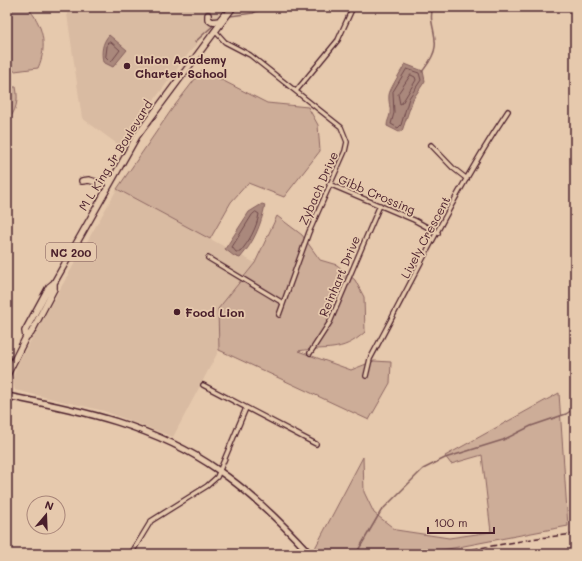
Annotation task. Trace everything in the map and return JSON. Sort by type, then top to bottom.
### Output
[{"type":"main road","points":[[208,15],[208,19],[212,22],[219,20],[230,7]]},
{"type":"main road","name":"M L King Jr Boulevard","points":[[7,375],[26,336],[25,331],[36,310],[49,287],[54,283],[137,136],[161,102],[216,32],[233,7]]},
{"type":"main road","points":[[82,181],[89,180],[99,183],[112,179]]},
{"type":"main road","points":[[7,396],[92,413],[140,429],[186,450],[219,470],[262,504],[310,554]]},
{"type":"street","points":[[296,90],[338,40],[353,7]]},
{"type":"street","name":"Zybach Drive","points":[[216,32],[225,42],[250,55],[341,127],[347,142],[345,151],[329,184],[309,232],[279,315]]},
{"type":"street","name":"Lively Crescent","points":[[366,376],[370,359],[467,179],[508,111]]},
{"type":"street","points":[[431,145],[453,168],[467,179]]},
{"type":"street","name":"Gibb Crossing","points":[[329,184],[380,205],[438,233]]},
{"type":"street","name":"Reinhart Drive","points":[[310,353],[330,322],[380,205]]},
{"type":"street","points":[[208,258],[283,303]]},
{"type":"street","points":[[204,386],[316,444]]},
{"type":"street","points":[[131,554],[151,521],[207,486],[217,477],[246,408]]},
{"type":"shaded area","points":[[7,7],[27,7],[37,21],[43,44],[43,52],[38,68],[7,72]]},
{"type":"shaded area","name":"Union Academy Charter School","points":[[66,7],[227,7],[189,53],[120,146],[82,118]]},
{"type":"shaded area","points":[[202,70],[267,103],[308,107],[318,125],[320,151],[284,197],[248,183],[231,202],[210,239],[117,189],[172,109]]},
{"type":"shaded area","points":[[7,87],[16,87],[17,101],[15,110],[7,122]]},
{"type":"shaded area","points":[[117,189],[255,263],[218,309],[219,350],[173,437],[104,411],[15,390],[12,380],[19,361]]},
{"type":"shaded area","points":[[277,216],[302,235],[320,260],[337,265],[355,280],[364,297],[365,332],[348,344],[341,346],[298,351],[351,370],[374,361],[391,362],[390,383],[369,420],[219,350],[218,309],[255,263]]},
{"type":"shaded area","points":[[559,393],[568,526],[422,554],[318,554],[314,550],[363,457],[364,492],[374,513],[396,530],[449,538],[491,532],[482,455],[451,464],[445,456]]},
{"type":"water","points":[[109,35],[127,50],[113,67],[103,62],[102,58],[103,44]]},
{"type":"water","points":[[405,64],[423,71],[425,81],[413,99],[402,131],[399,132],[387,126],[390,116],[389,97],[391,89]]},
{"type":"water","points":[[262,204],[265,205],[259,226],[253,239],[240,258],[234,256],[225,249],[249,212]]},
{"type":"waterway","points":[[230,16],[253,13],[264,7]]},
{"type":"waterway","points":[[422,72],[432,57],[435,47],[435,37],[431,18],[433,7]]},
{"type":"waterway","points":[[195,42],[216,23]]},
{"type":"waterway","points":[[356,554],[381,511],[423,469],[445,458],[503,440],[531,426],[566,414],[575,408]]},
{"type":"railway","points":[[446,554],[538,538],[575,534]]},
{"type":"place","name":"Union Academy Charter School","points":[[127,66]]},
{"type":"place","name":"Food Lion","points":[[177,312]]}]
